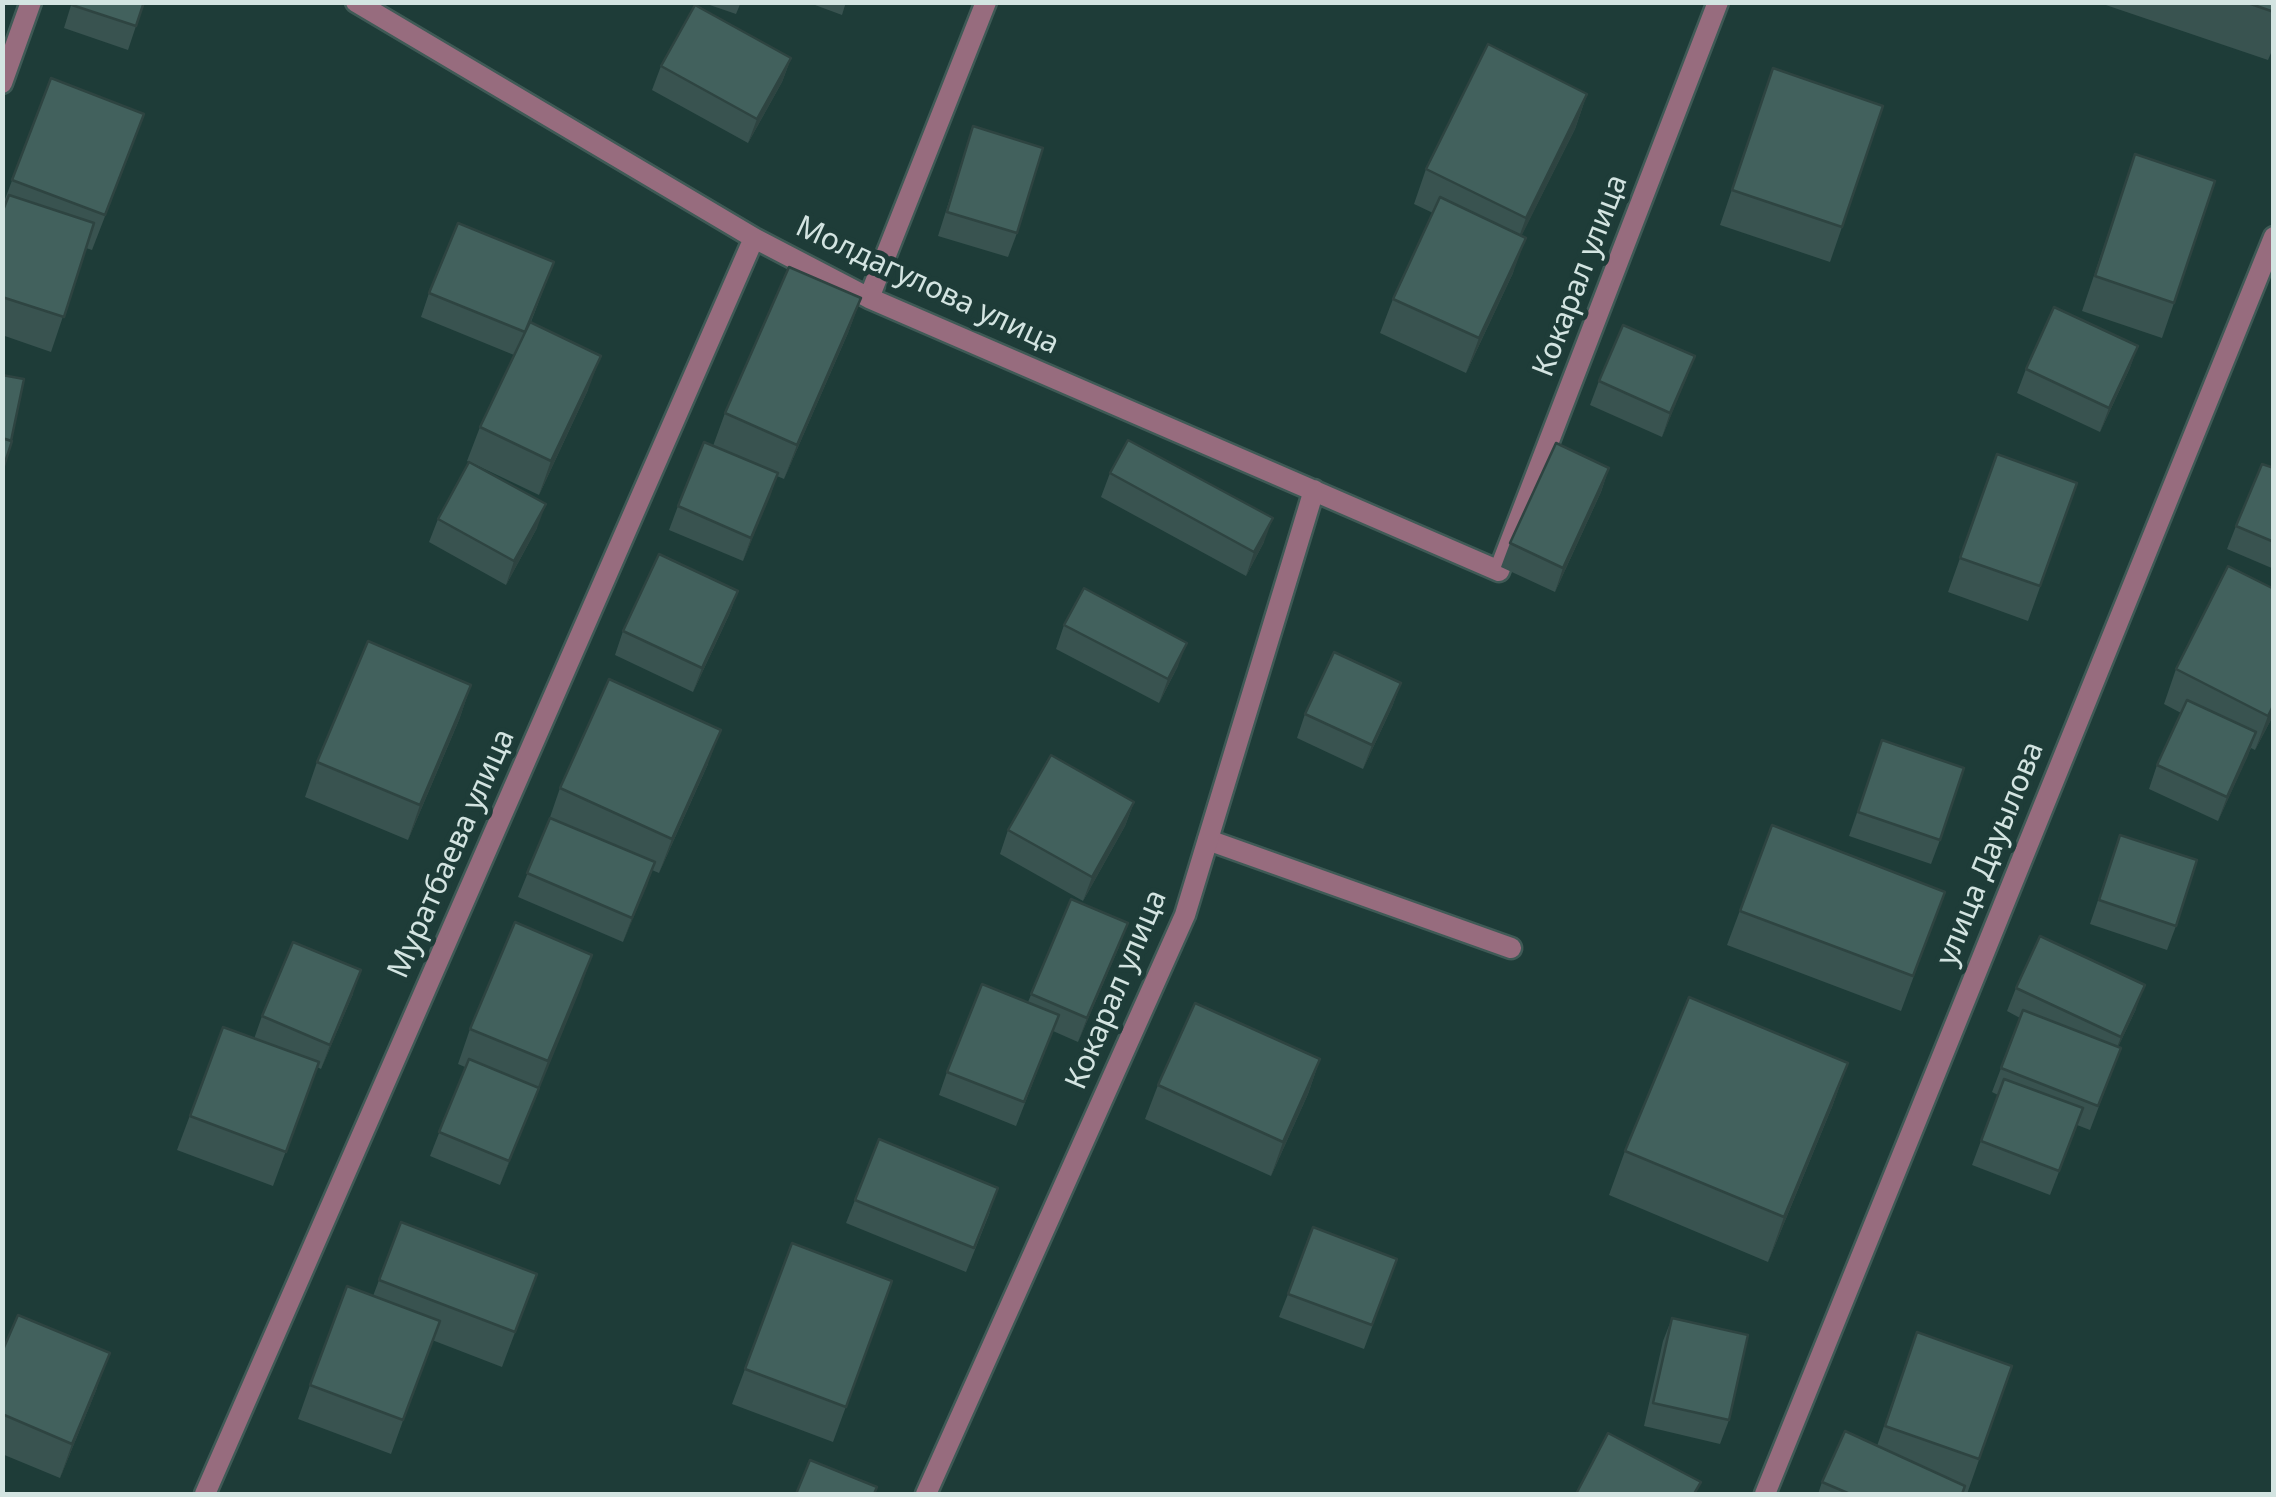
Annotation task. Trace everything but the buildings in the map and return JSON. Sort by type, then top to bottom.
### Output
[{"type":"street","points":[[2,83],[31,2]]},
{"type":"street","name":"Молдагулова улица","points":[[356,2],[754,238],[869,298],[1499,571]]},
{"type":"street","points":[[869,298],[986,2]]},
{"type":"street","name":"Кокарал улица","points":[[1499,571],[1718,2]]},
{"type":"street","name":"улица Дауылова","points":[[1765,1494],[2274,236]]},
{"type":"street","name":"Муратбаева улица","points":[[205,1494],[754,238]]},
{"type":"street","name":"Кокарал улица","points":[[926,1494],[1185,915],[1314,490]]},
{"type":"street","points":[[1208,840],[1510,948]]}]
